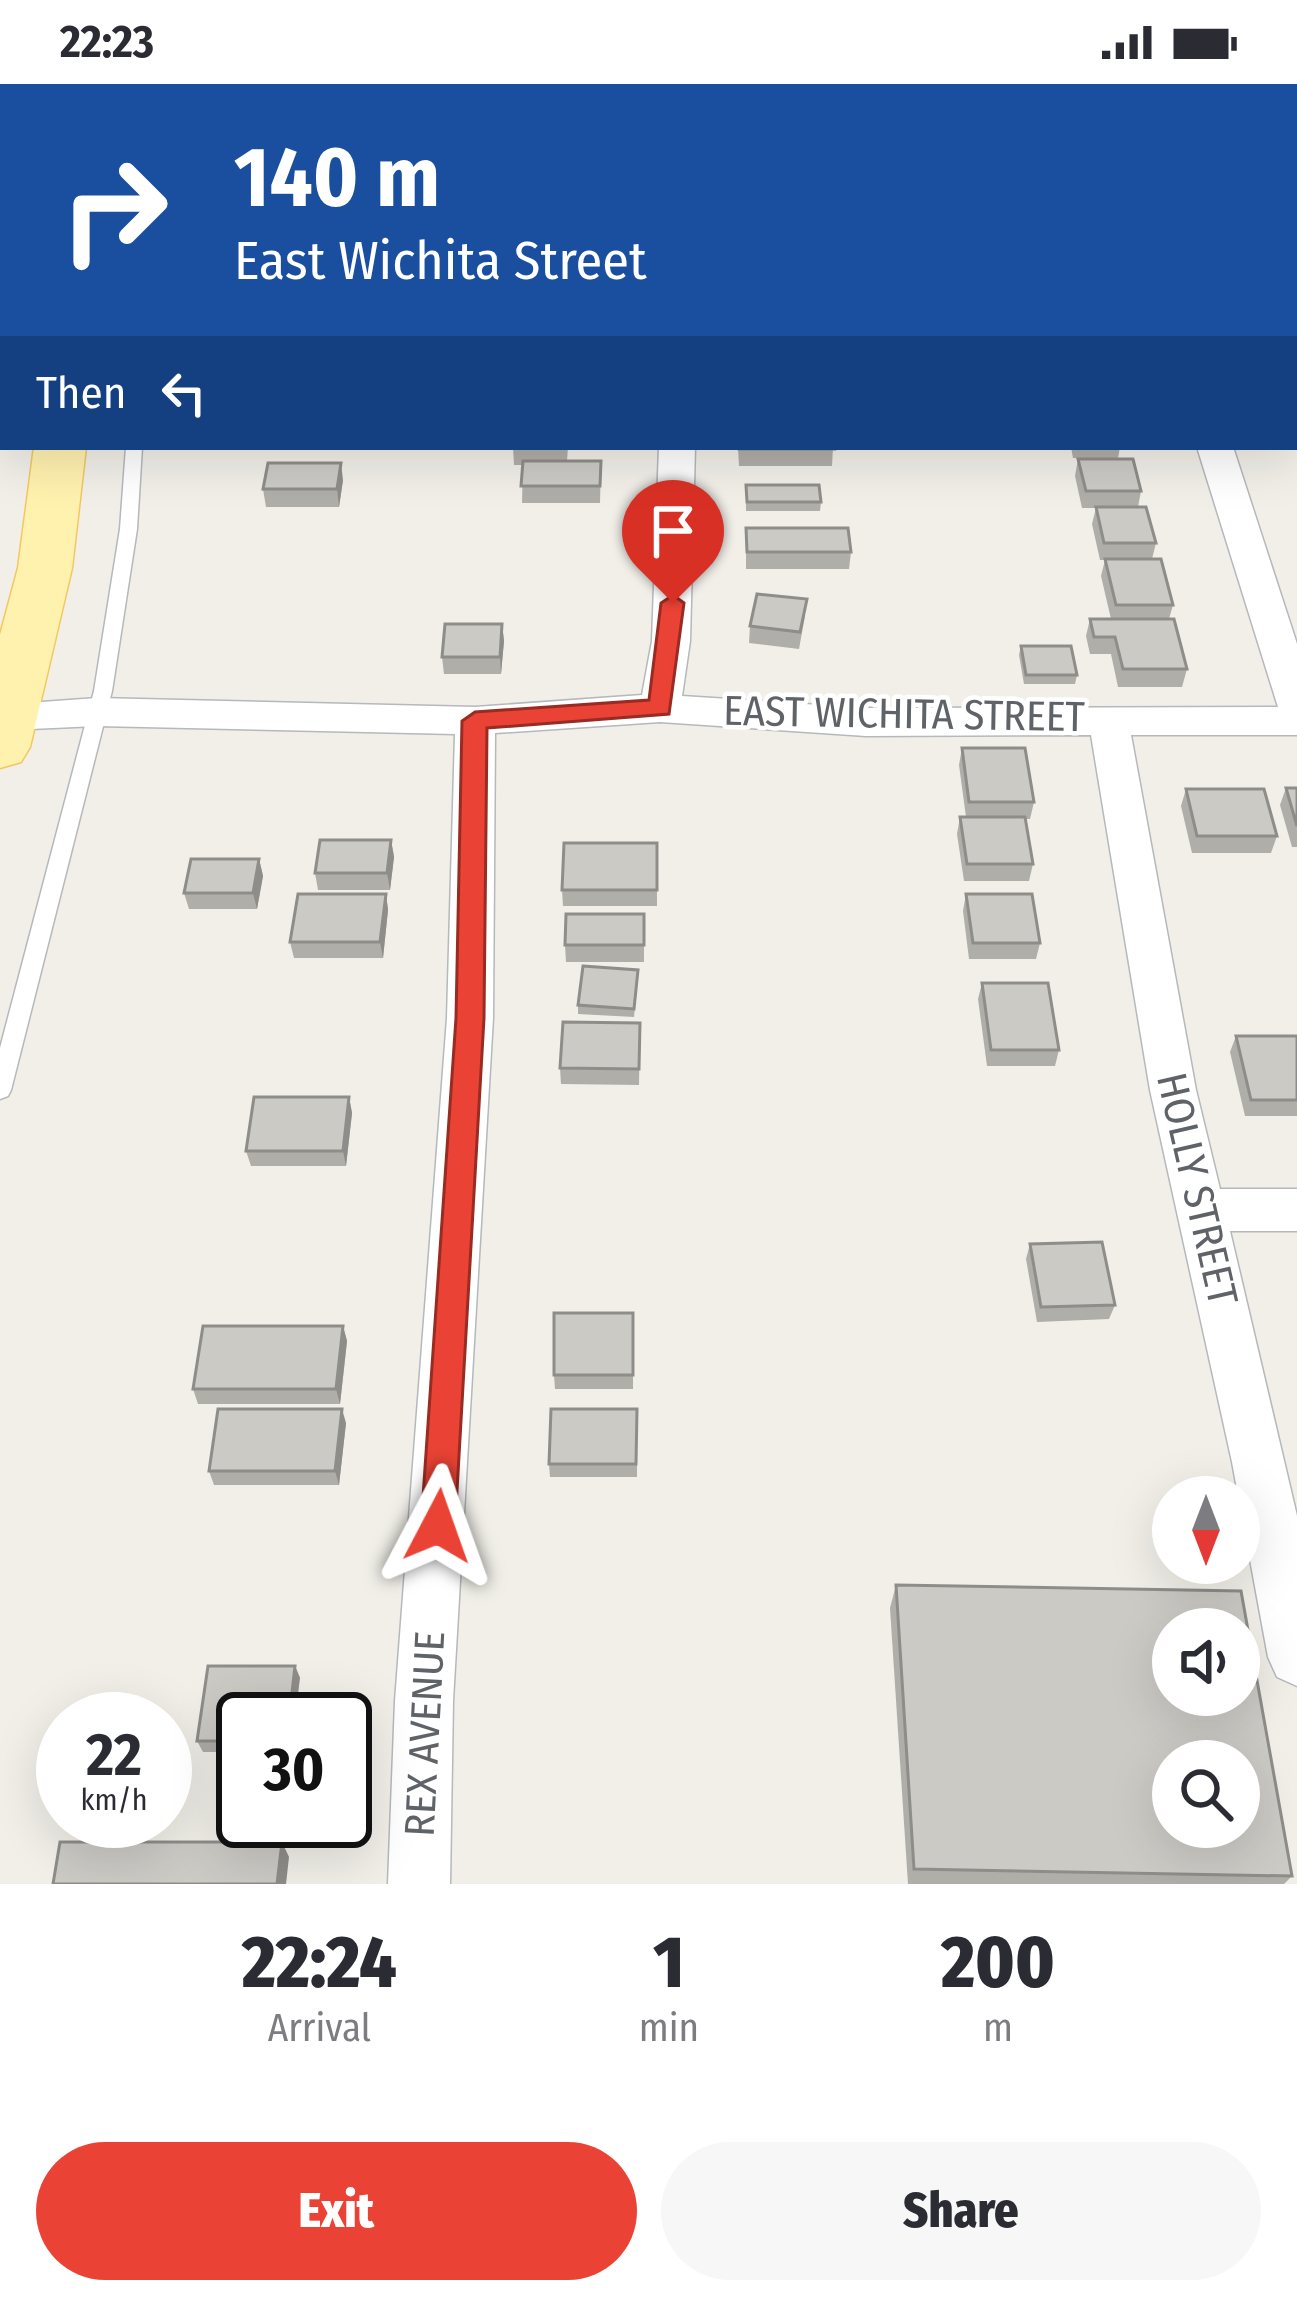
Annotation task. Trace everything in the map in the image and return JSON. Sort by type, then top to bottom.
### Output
[{"type":"main road","points":[[4,731],[45,568],[60,450]]},
{"type":"street","points":[[660,708],[671,641],[676,450]]},
{"type":"street","points":[[1216,450],[1297,705]]},
{"type":"street","name":"EAST WICHITA STREET","points":[[4,731],[97,712],[475,721],[660,708],[866,722],[1297,721]]},
{"type":"street","name":"HOLLY STREET","points":[[1108,719],[1173,1090],[1297,1657]]},
{"type":"street","name":"REX AVENUE","points":[[418,1884],[424,1701],[470,1018],[475,721]]},
{"type":"street","points":[[1202,1210],[1297,1210]]},
{"type":"lane","points":[[0,1090],[97,712],[125,547],[134,450]]},
{"type":"building","points":[[1078,459],[1133,459],[1141,491],[1086,491]]},
{"type":"building","points":[[523,461],[601,461],[600,486],[521,486]]},
{"type":"building","points":[[268,463],[341,463],[337,489],[263,489]]},
{"type":"building","points":[[746,485],[819,485],[821,502],[747,502]]},
{"type":"building","points":[[1096,507],[1146,507],[1156,543],[1104,543]]},
{"type":"building","points":[[746,528],[848,528],[851,552],[747,552]]},
{"type":"building","points":[[1105,559],[1161,559],[1173,605],[1116,605]]},
{"type":"building","points":[[757,594],[807,599],[800,632],[750,626]]},
{"type":"building","points":[[1090,619],[1174,619],[1187,669],[1123,669],[1115,637],[1094,637]]},
{"type":"building","points":[[445,624],[502,624],[500,657],[442,657]]},
{"type":"building","points":[[1021,646],[1071,646],[1077,675],[1026,675]]},
{"type":"building","points":[[962,748],[1025,748],[1034,802],[969,802]]},
{"type":"building","points":[[1286,788],[1297,788],[1297,826]]},
{"type":"building","points":[[1186,789],[1264,789],[1277,836],[1197,836]]},
{"type":"building","points":[[960,817],[1025,817],[1033,864],[967,864]]},
{"type":"building","points":[[320,840],[391,840],[387,873],[315,873]]},
{"type":"building","points":[[564,843],[657,843],[657,890],[562,890]]},
{"type":"building","points":[[191,859],[259,859],[253,893],[184,893]]},
{"type":"building","points":[[298,894],[386,894],[380,942],[290,942]]},
{"type":"building","points":[[966,894],[1032,894],[1040,943],[973,943]]},
{"type":"building","points":[[566,914],[644,914],[644,945],[565,945]]},
{"type":"building","points":[[583,966],[638,970],[634,1009],[578,1005]]},
{"type":"building","points":[[982,983],[1048,983],[1059,1050],[991,1050]]},
{"type":"building","points":[[563,1022],[640,1023],[639,1069],[560,1068]]},
{"type":"building","points":[[1236,1036],[1297,1036],[1297,1100],[1251,1100]]},
{"type":"building","points":[[254,1097],[349,1097],[343,1151],[246,1151]]},
{"type":"building","points":[[1102,1242],[1115,1305],[1041,1307],[1030,1244]]},
{"type":"building","points":[[554,1313],[633,1313],[633,1375],[554,1375]]},
{"type":"building","points":[[203,1326],[343,1326],[336,1389],[193,1389]]},
{"type":"building","points":[[218,1409],[342,1409],[335,1471],[209,1471]]},
{"type":"building","points":[[551,1409],[637,1409],[636,1464],[549,1464]]},
{"type":"building","points":[[896,1585],[1241,1591],[1244,1608],[1152,1608],[1152,1716],[1260,1716],[1260,1697],[1292,1876],[914,1869]]},
{"type":"building","points":[[208,1666],[295,1666],[292,1692],[216,1692],[216,1741],[197,1741]]},
{"type":"building","points":[[192,1842],[216,1842],[216,1848],[281,1848],[277,1884],[53,1884],[59,1848],[192,1848]]},
{"type":"route","points":[[438,1526],[470,1018],[475,721],[660,708],[673,603]]}]
